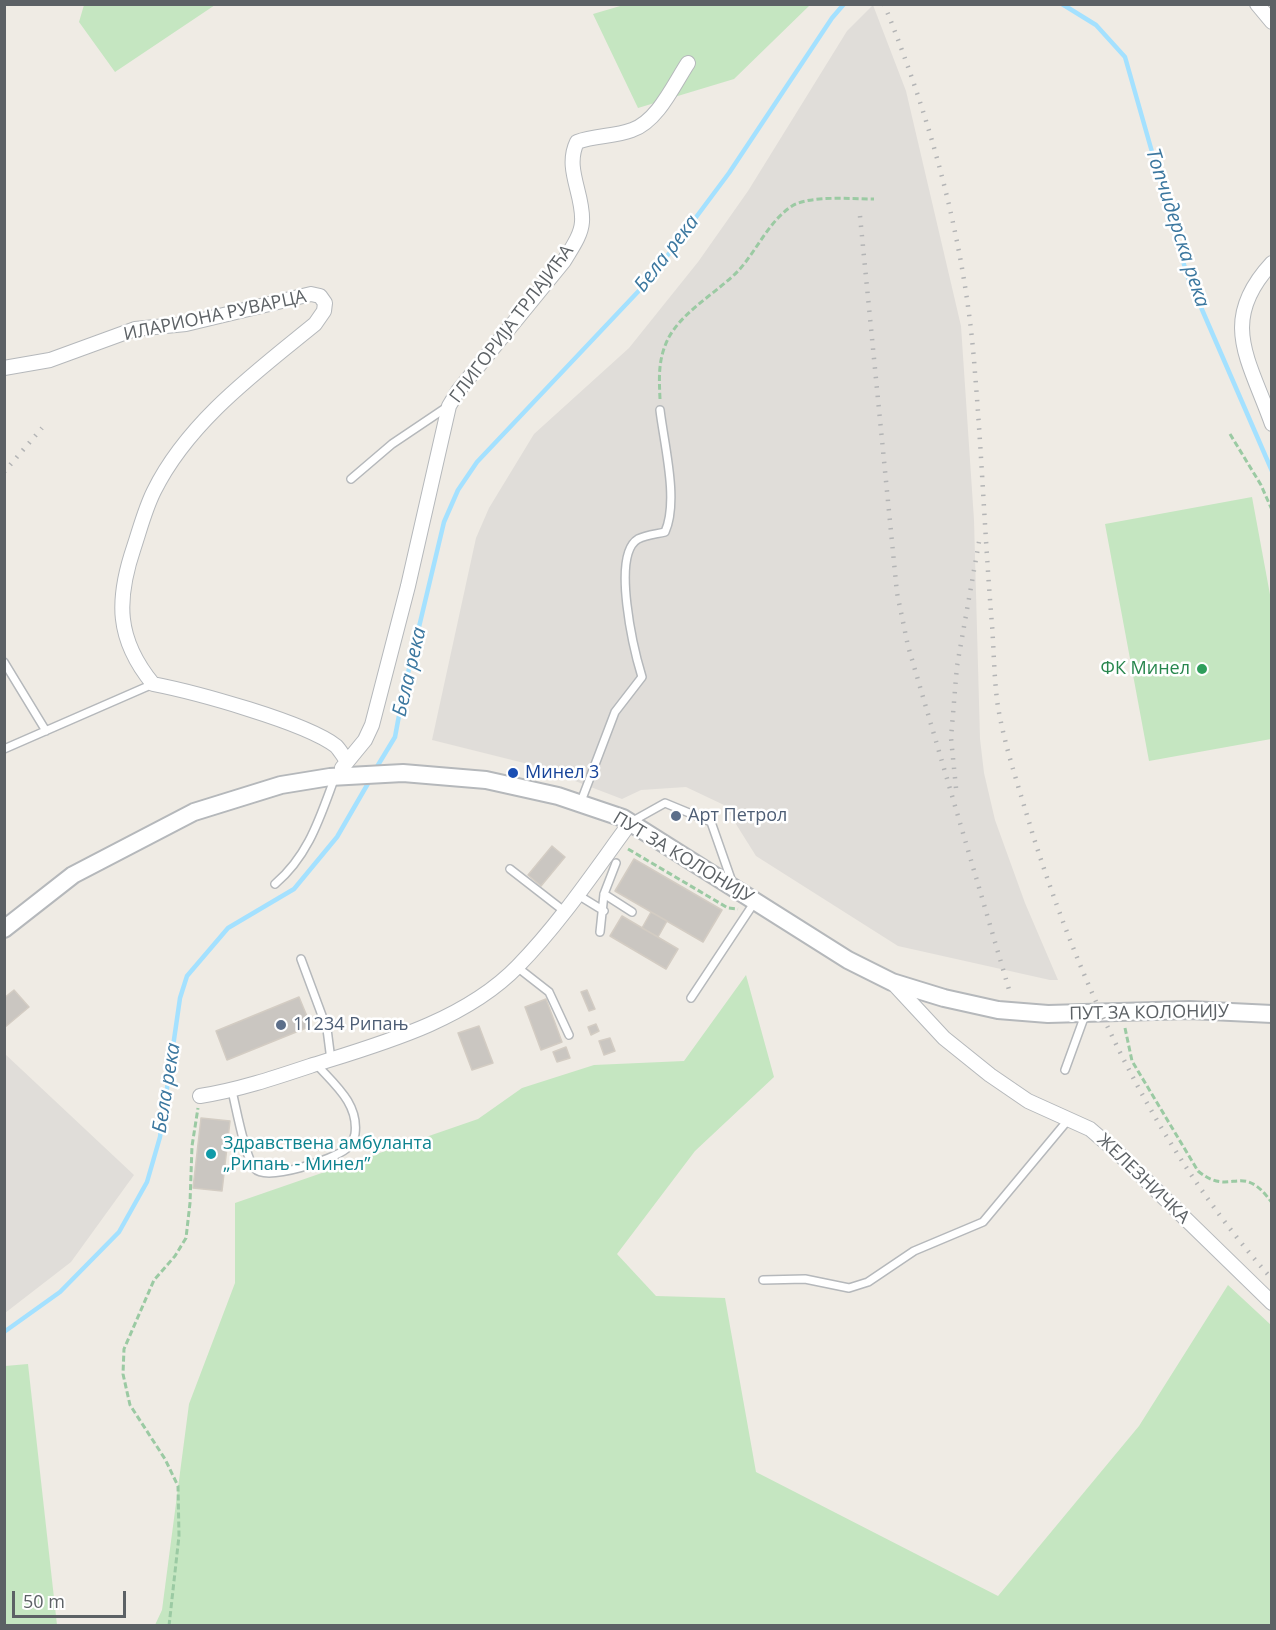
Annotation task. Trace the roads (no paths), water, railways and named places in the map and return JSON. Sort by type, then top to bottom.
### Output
[{"type":"street","points":[[1257,4],[1272,22]]},
{"type":"street","name":"ГЛИГОРИЈА ТРЛАЈИЋА","points":[[335,777],[365,740],[375,715],[408,586],[449,406],[458,391],[564,261],[577,239],[582,222],[572,153],[577,142],[590,137],[632,130],[642,124],[659,107],[688,63]]},
{"type":"street","points":[[1272,263],[1254,282],[1245,300],[1240,321],[1242,338],[1272,424]]},
{"type":"street","name":"ИЛАРИОНА РУВАРЦА","points":[[4,368],[50,360],[135,329],[186,324],[311,294],[320,296],[325,303],[324,311],[315,324],[203,422],[168,466],[153,493],[122,585],[120,612],[127,641],[141,670],[153,684]]},
{"type":"street","points":[[153,684],[281,721],[319,736],[337,747],[347,761]]},
{"type":"street","name":"ПУТ ЗА КОЛОНИЈУ","points":[[4,929],[73,875],[194,812],[281,785],[335,777],[403,773],[486,780],[558,796],[630,823],[848,960],[892,982],[944,998],[999,1010],[1085,1015],[1190,1010],[1272,1014]]},
{"type":"street","points":[[200,1096],[232,1090],[331,1060],[424,1026],[473,1001],[517,967],[578,895],[630,823]]},
{"type":"street","name":"ЖЕЛЕЗНИЧКА","points":[[892,982],[944,1038],[990,1075],[1028,1101],[1090,1129],[1118,1153],[1272,1303]]},
{"type":"lane","points":[[351,479],[392,444],[449,406]]},
{"type":"lane","points":[[580,804],[615,712],[642,677],[636,657],[624,573],[627,553],[637,540],[665,532],[670,520],[671,498],[660,410]]},
{"type":"lane","points":[[4,662],[46,731]]},
{"type":"lane","points":[[4,749],[153,684]]},
{"type":"lane","points":[[275,884],[292,870],[306,849],[335,777]]},
{"type":"lane","points":[[630,823],[665,803],[711,822],[734,887]]},
{"type":"lane","points":[[600,932],[604,894],[616,863]]},
{"type":"lane","points":[[510,869],[564,911]]},
{"type":"lane","points":[[604,894],[632,912]]},
{"type":"lane","points":[[578,895],[604,911]]},
{"type":"lane","points":[[691,998],[755,901]]},
{"type":"lane","points":[[301,960],[327,1029],[331,1060]]},
{"type":"lane","points":[[517,967],[549,992],[569,1035]]},
{"type":"lane","points":[[1065,1070],[1085,1015]]},
{"type":"lane","points":[[232,1090],[246,1149],[255,1169],[265,1175],[287,1172],[346,1150],[354,1137],[356,1121],[352,1106],[317,1064]]},
{"type":"lane","points":[[763,1280],[805,1279],[849,1288],[868,1281],[914,1251],[982,1222],[1068,1120]]},
{"type":"waterway","name":"Бела река","points":[[375,770],[395,737],[444,522],[458,490],[477,462],[650,279],[729,173],[832,18],[844,4]]},
{"type":"waterway","name":"Топчидерска река","points":[[1062,4],[1096,25],[1125,57],[1187,275],[1272,471]]},
{"type":"waterway","name":"Бела река","points":[[4,1332],[60,1292],[119,1232],[147,1182],[160,1137],[180,998],[187,976],[228,928],[294,889],[337,837],[370,780]]},
{"type":"railway","points":[[884,4],[932,139],[964,278],[975,373],[997,697],[1009,754],[1032,832],[1075,952],[1128,1069],[1159,1124],[1194,1178],[1231,1230],[1272,1279]]},
{"type":"railway","points":[[860,216],[897,593],[908,646],[1010,993]]},
{"type":"railway","points":[[4,472],[42,428]]},
{"type":"railway","points":[[956,788],[951,738],[957,666],[979,542]]},
{"type":"place","name":"ФК Минел","points":[[1202,669]]},
{"type":"place","name":"Минел 3","points":[[513,773]]},
{"type":"place","name":"Арт Петрол","points":[[676,816]]},
{"type":"place","name":"11234 Рипањ","points":[[281,1025]]},
{"type":"place","name":"Здравствена амбуланта „Рипањ - Минел”","points":[[211,1154]]}]
